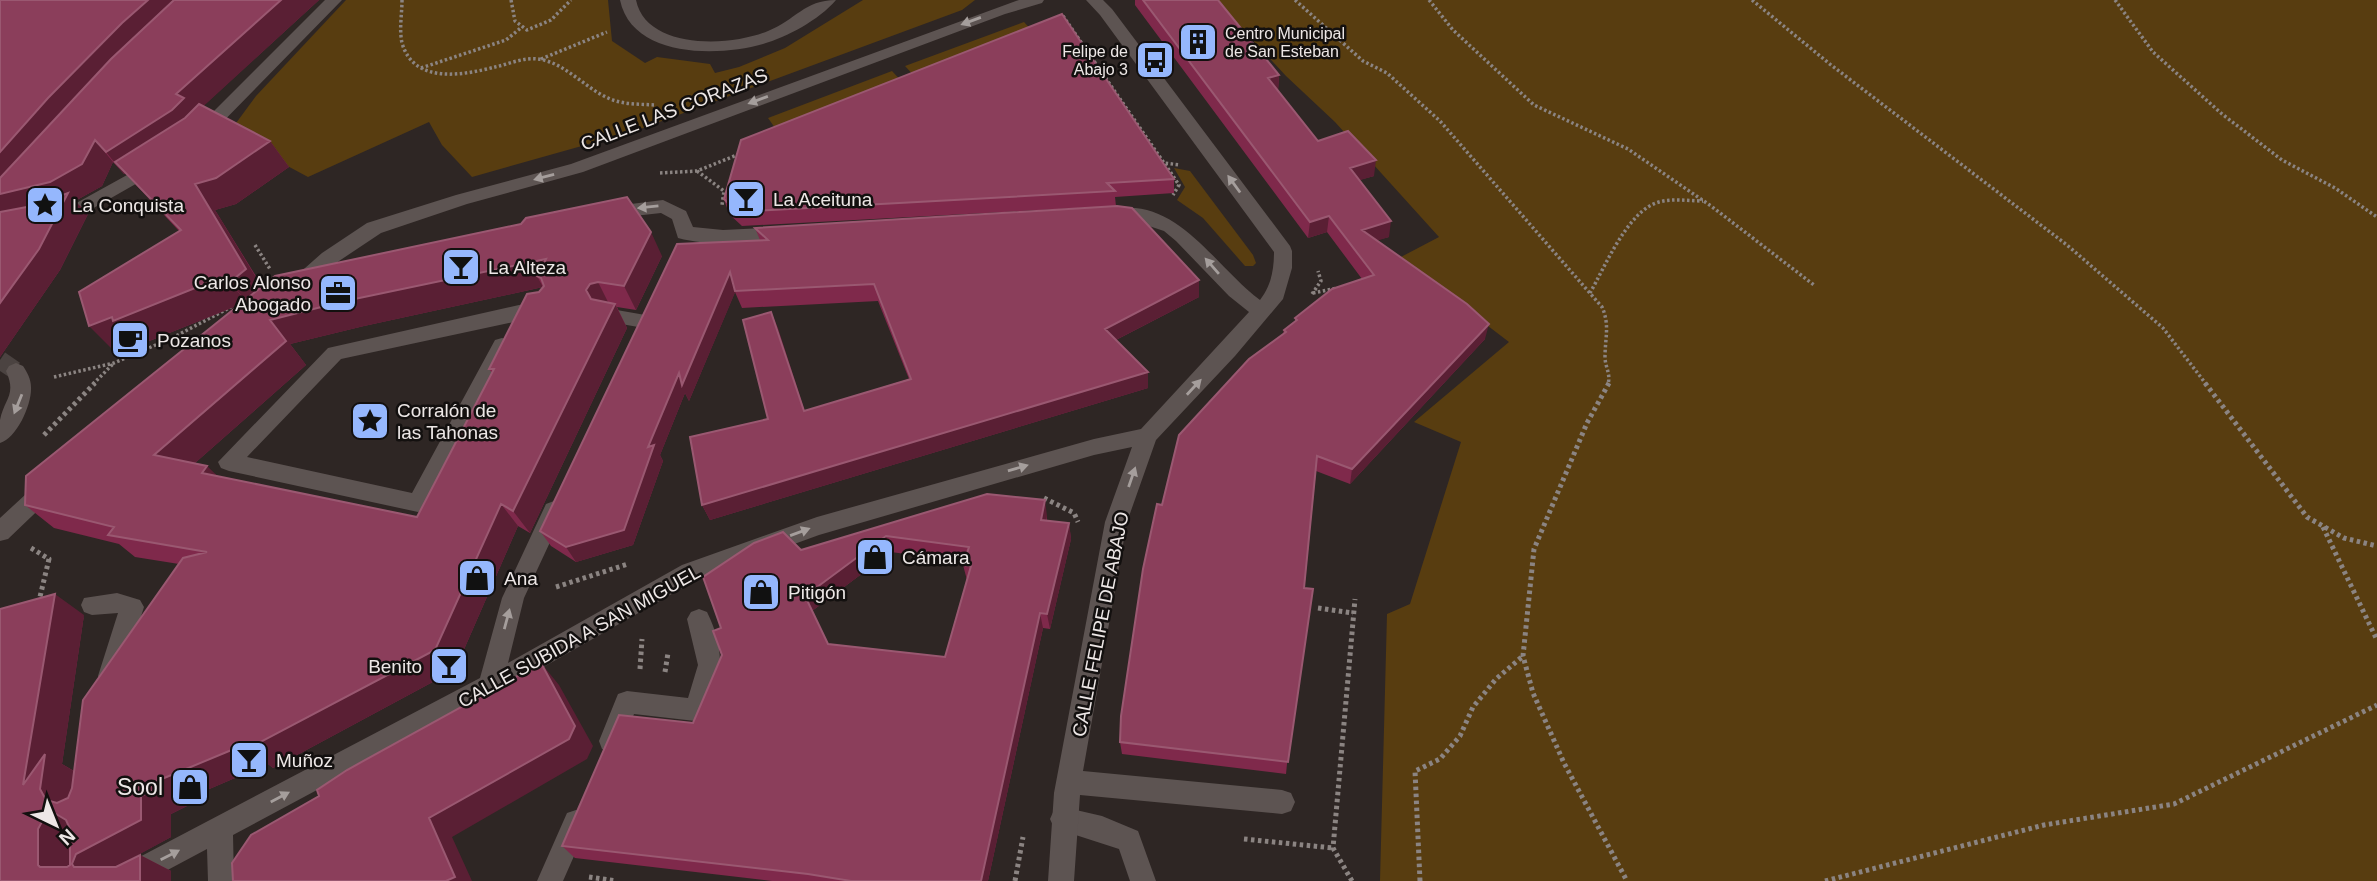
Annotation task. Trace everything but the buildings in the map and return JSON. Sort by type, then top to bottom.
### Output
[{"type":"street","points":[[0,229],[52,219],[77,210],[181,149],[197,138],[334,0]]},
{"type":"street","points":[[628,0],[632,16],[649,33],[685,44],[725,45],[773,36],[828,0]]},
{"type":"street","name":"CALLE LAS CORAZAS","points":[[285,293],[329,258],[374,228],[462,199],[577,168],[999,11],[1036,0]]},
{"type":"street","name":"CALLE FELIPE DE ABAJO","points":[[1061,881],[1063,819],[1116,522],[1147,436],[1262,312],[1276,294],[1283,268],[1283,251],[1106,12],[1094,0]]},
{"type":"street","points":[[593,215],[663,206],[680,215],[685,233],[674,256]]},
{"type":"street","points":[[1091,216],[1118,214],[1153,218],[1184,235],[1231,288],[1262,312]]},
{"type":"street","points":[[685,233],[723,237],[805,232]]},
{"type":"street","points":[[329,258],[361,257]]},
{"type":"street","points":[[632,346],[654,299]]},
{"type":"street","points":[[519,312],[418,503],[229,462],[335,353],[519,312],[546,309]]},
{"type":"street","points":[[611,316],[644,321]]},
{"type":"street","points":[[0,435],[14,414],[22,392],[16,371]]},
{"type":"street","name":"CALLE SUBIDA A SAN MIGUEL","points":[[120,881],[490,685],[690,572],[817,526],[1094,447],[1147,436]]},
{"type":"street","points":[[0,532],[59,478]]},
{"type":"street","points":[[490,685],[513,598],[561,497]]},
{"type":"street","points":[[92,605],[117,603],[132,607],[103,697]]},
{"type":"street","points":[[601,763],[628,702],[695,710],[710,671],[712,658],[699,619]]},
{"type":"street","points":[[1070,782],[1282,802]]},
{"type":"street","points":[[550,881],[586,799]]},
{"type":"street","points":[[1063,819],[1102,829],[1129,840],[1143,881]]},
{"type":"street","points":[[220,830],[221,881]]},
{"type":"path","points":[[402,0],[401,36],[404,50],[421,68],[450,76],[476,73],[523,60],[541,59],[608,32]]},
{"type":"path","points":[[511,0],[515,22],[532,30],[551,20],[571,0]]},
{"type":"path","points":[[1295,0],[1363,61],[1387,74],[1440,121],[1602,307],[1608,321],[1605,359],[1610,377],[1606,390],[1587,423],[1534,549],[1523,656],[1533,693],[1564,763],[1627,881]]},
{"type":"path","points":[[1429,0],[1453,30],[1534,104],[1629,149],[1704,201],[1814,285]]},
{"type":"path","points":[[1752,0],[1831,65],[2067,245],[2163,328],[2307,517],[2344,538],[2377,546]]},
{"type":"path","points":[[2115,0],[2153,52],[2222,114],[2282,160],[2335,188],[2377,217]]},
{"type":"path","points":[[1061,27],[1070,24],[1179,185],[1170,200]]},
{"type":"path","points":[[421,68],[506,40],[522,27]]},
{"type":"path","points":[[541,59],[618,102],[667,106]]},
{"type":"path","points":[[721,213],[724,191],[697,171],[747,152]]},
{"type":"path","points":[[1164,163],[1184,166]]},
{"type":"path","points":[[1590,293],[1638,215],[1650,205],[1669,200],[1704,201]]},
{"type":"path","points":[[1313,293],[1343,286]]},
{"type":"path","points":[[65,374],[114,363],[174,337],[232,307]]},
{"type":"path","points":[[39,440],[114,363]]},
{"type":"path","points":[[1036,499],[1048,498]]},
{"type":"path","points":[[2322,527],[2377,640]]},
{"type":"path","points":[[30,548],[50,559],[38,607]]},
{"type":"path","points":[[547,590],[639,561]]},
{"type":"path","points":[[1352,881],[1333,848],[1355,599]]},
{"type":"path","points":[[1318,608],[1353,613]]},
{"type":"path","points":[[653,705],[667,667],[669,642]]},
{"type":"path","points":[[1420,881],[1415,771],[1440,758],[1460,736],[1473,707],[1496,678],[1523,656]]},
{"type":"path","points":[[1825,881],[2044,825],[2174,804],[2377,705]]},
{"type":"shaded area","points":[[346,0],[608,0],[612,41],[645,63],[657,57],[710,64],[715,73],[739,67],[785,48],[863,0],[975,0],[962,10],[635,131],[472,177],[442,145],[429,122],[308,177],[228,134],[256,96]]},
{"type":"shaded area","points":[[1215,0],[2377,0],[2377,881],[1380,881],[1387,614],[1410,604],[1461,442],[1414,422],[1509,342],[1399,258],[1439,237],[1335,122],[1286,76]]},
{"type":"shaded area","points":[[1024,22],[1035,34],[918,80],[905,66]]},
{"type":"shaded area","points":[[892,71],[905,85],[780,135],[768,118]]},
{"type":"shaded area","points":[[1174,168],[1190,171],[1253,255],[1256,263],[1253,266],[1245,266],[1203,218],[1177,200],[1185,187]]},
{"type":"tunnel","points":[[0,360],[16,371]]},
{"type":"place","name":"Centro Municipal de San Esteban","points":[[1198,42]]},
{"type":"place","name":"Felipe de Abajo 3","points":[[1155,60]]},
{"type":"place","name":"La Aceituna","points":[[746,199]]},
{"type":"place","name":"La Conquista","points":[[45,205]]},
{"type":"place","name":"La Alteza","points":[[461,267]]},
{"type":"place","name":"Carlos Alonso Abogado","points":[[338,293]]},
{"type":"place","name":"Pozanos","points":[[130,340]]},
{"type":"place","name":"Corralón de las Tahonas","points":[[370,421]]},
{"type":"place","name":"Cámara","points":[[875,557]]},
{"type":"place","name":"Ana","points":[[477,578]]},
{"type":"place","name":"Pitigón","points":[[761,592]]},
{"type":"place","name":"Benito","points":[[449,666]]},
{"type":"place","name":"Muñoz","points":[[249,760]]},
{"type":"place","name":"Sool","points":[[190,787]]}]
